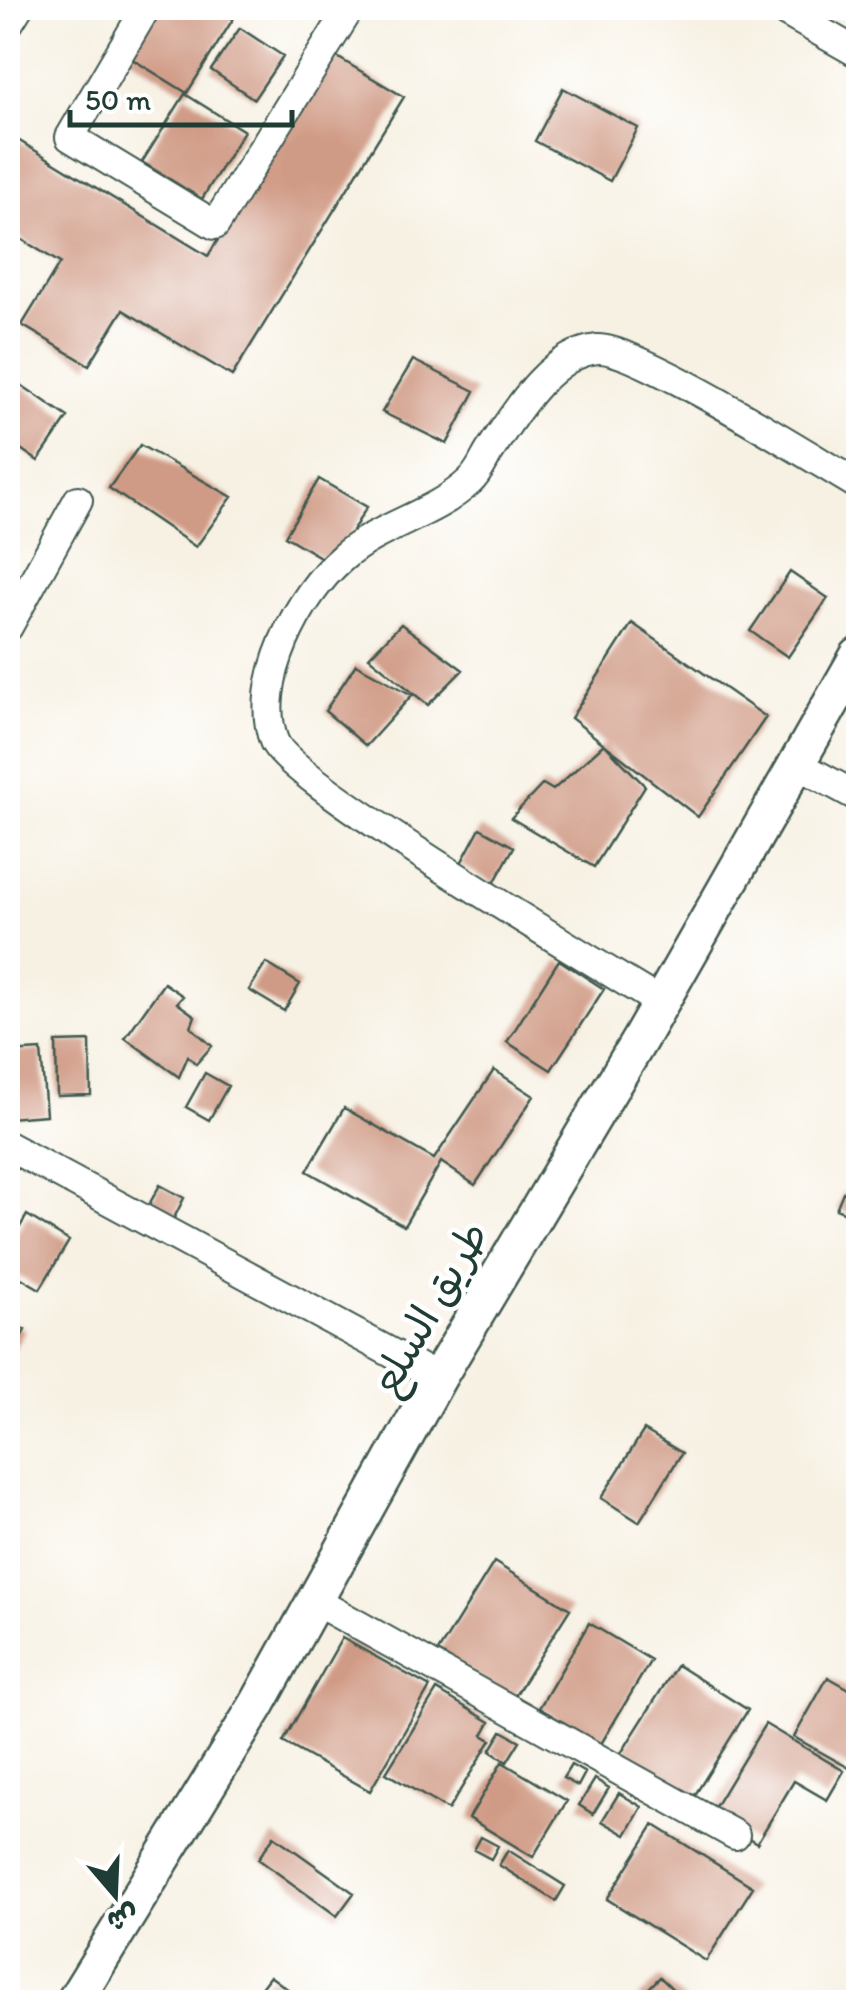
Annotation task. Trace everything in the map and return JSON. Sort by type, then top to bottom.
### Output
[{"type":"street","points":[[8,24],[18,8]]},
{"type":"street","points":[[146,8],[70,138],[215,225],[350,8]]},
{"type":"street","points":[[779,8],[858,53]]},
{"type":"street","points":[[661,1004],[354,809],[294,765],[275,744],[270,718],[280,646],[308,597],[342,557],[445,504],[475,476],[536,387],[569,358],[586,351],[603,348],[660,371],[858,486]]},
{"type":"street","points":[[8,627],[78,500]]},
{"type":"street","name":"طريق السلع","points":[[74,2002],[257,1705],[438,1378],[661,1004],[858,656]]},
{"type":"street","points":[[797,764],[858,797]]},
{"type":"street","points":[[8,1146],[438,1378]]},
{"type":"street","points":[[315,1601],[735,1834]]},
{"type":"building","points":[[153,8],[240,8],[187,93],[124,54]]},
{"type":"building","points":[[240,28],[283,56],[254,99],[211,70]]},
{"type":"building","points":[[332,54],[404,97],[232,376],[123,310],[89,365],[22,325],[60,263],[8,231],[8,134],[208,256]]},
{"type":"building","points":[[563,88],[638,128],[610,181],[535,141]]},
{"type":"building","points":[[185,94],[244,131],[202,199],[142,162]]},
{"type":"building","points":[[413,360],[475,391],[447,444],[382,412]]},
{"type":"building","points":[[8,376],[68,417],[38,461],[8,440]]},
{"type":"building","points":[[140,445],[232,497],[196,547],[109,488]]},
{"type":"building","points":[[319,479],[367,507],[332,564],[285,536]]},
{"type":"building","points":[[790,572],[828,598],[788,657],[750,631]]},
{"type":"building","points":[[632,623],[766,717],[698,817],[571,718]]},
{"type":"building","points":[[401,624],[463,670],[428,705],[369,657]]},
{"type":"building","points":[[356,664],[412,695],[366,746],[325,711]]},
{"type":"building","points":[[604,744],[645,786],[594,867],[511,818],[543,784],[553,790]]},
{"type":"building","points":[[480,828],[514,847],[494,883],[460,865]]},
{"type":"building","points":[[559,960],[604,989],[551,1070],[507,1042]]},
{"type":"building","points":[[266,963],[300,984],[284,1011],[249,990]]},
{"type":"building","points":[[164,983],[183,996],[177,1003],[195,1016],[191,1027],[212,1046],[196,1064],[188,1056],[179,1077],[125,1038]]},
{"type":"building","points":[[90,1041],[91,1095],[57,1096],[56,1042]]},
{"type":"building","points":[[41,1050],[46,1115],[8,1118],[8,1052]]},
{"type":"building","points":[[494,1070],[534,1096],[475,1185],[441,1162],[404,1226],[307,1171],[344,1108],[434,1159]]},
{"type":"building","points":[[205,1073],[228,1086],[209,1120],[186,1107]]},
{"type":"building","points":[[160,1185],[184,1198],[172,1222],[147,1208]]},
{"type":"building","points":[[843,1192],[858,1198],[858,1218],[836,1209]]},
{"type":"building","points":[[27,1215],[69,1241],[40,1289],[8,1270],[8,1247]]},
{"type":"building","points":[[8,1320],[25,1330],[8,1360]]},
{"type":"building","points":[[644,1430],[682,1453],[639,1522],[601,1498]]},
{"type":"building","points":[[494,1562],[570,1609],[513,1699],[438,1652]]},
{"type":"building","points":[[589,1623],[651,1660],[601,1744],[539,1708]]},
{"type":"building","points":[[342,1638],[430,1687],[370,1791],[283,1742]]},
{"type":"building","points":[[677,1665],[748,1710],[690,1803],[618,1758]]},
{"type":"building","points":[[828,1677],[858,1694],[858,1754],[851,1769],[794,1737]]},
{"type":"building","points":[[437,1690],[490,1722],[483,1735],[491,1740],[448,1810],[386,1773]]},
{"type":"building","points":[[765,1724],[844,1771],[827,1800],[794,1781],[757,1843],[710,1815]]},
{"type":"building","points":[[502,1731],[520,1741],[507,1762],[490,1751]]},
{"type":"building","points":[[502,1762],[567,1801],[533,1857],[469,1818]]},
{"type":"building","points":[[571,1765],[585,1773],[578,1786],[563,1778]]},
{"type":"building","points":[[595,1779],[609,1788],[593,1814],[579,1805]]},
{"type":"building","points":[[619,1793],[642,1807],[626,1835],[602,1821]]},
{"type":"building","points":[[654,1825],[753,1887],[706,1961],[607,1899]]},
{"type":"building","points":[[274,1836],[354,1893],[337,1916],[258,1859]]},
{"type":"building","points":[[481,1837],[498,1846],[491,1859],[474,1850]]},
{"type":"building","points":[[508,1850],[565,1886],[556,1901],[499,1865]]},
{"type":"building","points":[[270,1976],[305,2002],[250,2002]]},
{"type":"building","points":[[660,1977],[686,2002],[635,2002]]}]
